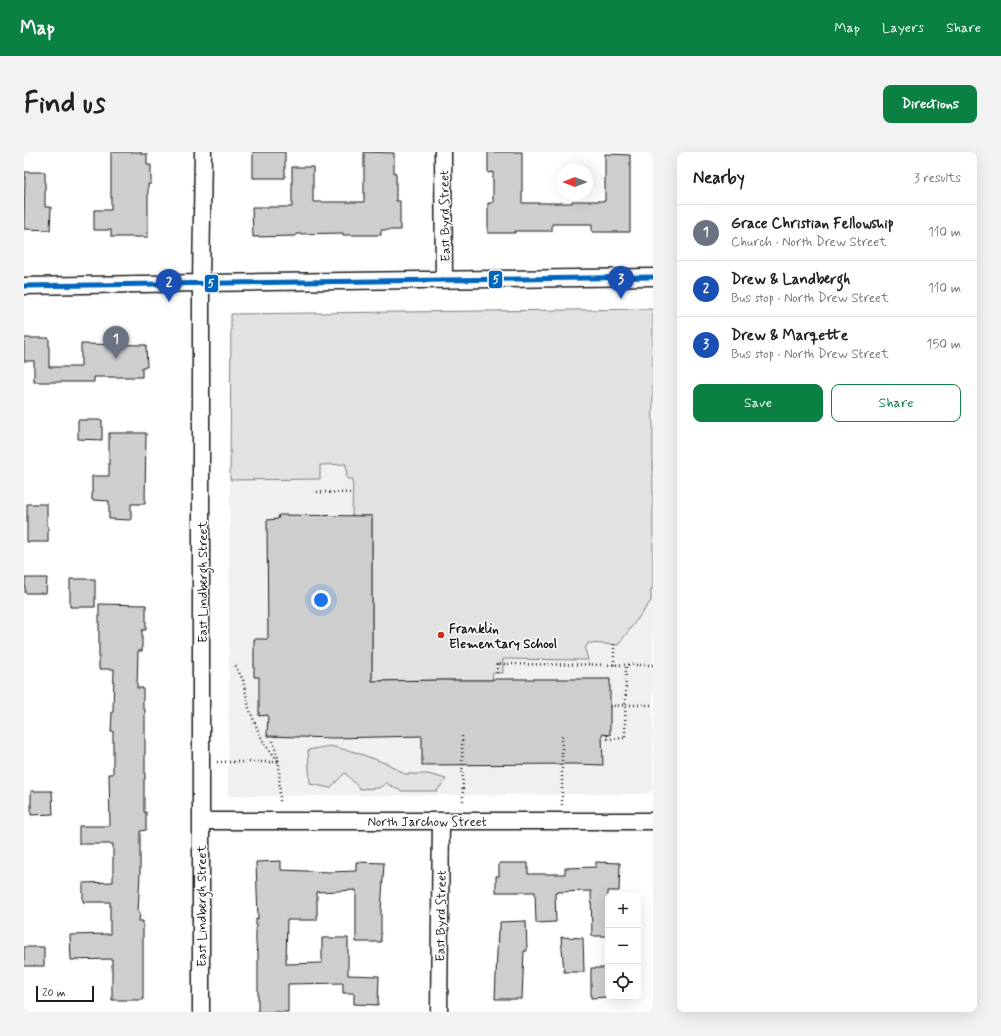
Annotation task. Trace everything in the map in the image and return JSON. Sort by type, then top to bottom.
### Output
[{"type":"street","name":"East Lindbergh Street","points":[[201,1012],[201,282],[203,152]]},
{"type":"street","name":"East Byrd Street","points":[[443,152],[444,280]]},
{"type":"street","points":[[24,286],[201,282],[653,277]]},
{"type":"street","name":"North Jarchow Street","points":[[201,820],[653,821]]},
{"type":"street","name":"East Byrd Street","points":[[439,1012],[441,821]]},
{"type":"path","points":[[313,492],[353,492]]},
{"type":"path","points":[[614,644],[614,665]]},
{"type":"path","points":[[497,673],[497,664],[653,665]]},
{"type":"path","points":[[235,665],[243,680],[249,708],[258,731],[264,743],[279,762]]},
{"type":"path","points":[[607,735],[607,738],[625,738],[626,665]]},
{"type":"path","points":[[610,706],[653,705]]},
{"type":"path","points":[[462,736],[463,821]]},
{"type":"path","points":[[562,736],[562,821]]},
{"type":"path","points":[[274,741],[279,762],[280,820]]},
{"type":"path","points":[[202,762],[279,762]]},
{"type":"shaded area","name":"Franklin Elementary School","points":[[653,309],[653,789],[648,794],[228,796],[231,314]]},
{"type":"shaded area","points":[[653,309],[653,589],[651,589],[651,601],[618,645],[588,643],[585,649],[588,660],[503,659],[503,673],[493,673],[492,680],[372,681],[372,516],[352,516],[353,479],[347,479],[346,464],[320,465],[320,479],[230,480],[231,314]]},
{"type":"shaded area","points":[[330,746],[355,752],[388,764],[405,774],[428,774],[446,779],[437,791],[401,791],[386,783],[379,788],[360,789],[345,773],[330,788],[310,784],[308,750]]},
{"type":"building","points":[[111,152],[141,152],[141,154],[147,154],[147,165],[151,165],[151,184],[148,184],[148,237],[111,237],[111,230],[94,230],[94,210],[111,210]]},
{"type":"building","points":[[253,152],[285,152],[285,178],[253,178]]},
{"type":"building","points":[[364,152],[394,153],[396,201],[400,201],[400,230],[381,230],[381,235],[343,235],[343,233],[253,237],[252,207],[292,207],[292,167],[313,167],[313,202],[364,202]]},
{"type":"building","points":[[488,152],[522,152],[522,203],[572,203],[572,201],[605,201],[605,154],[630,155],[630,232],[592,232],[592,224],[552,224],[552,231],[488,233],[488,203],[493,203],[493,172],[488,173]]},
{"type":"building","points":[[25,172],[45,172],[45,207],[51,207],[50,230],[24,229]]},
{"type":"building","points":[[24,338],[49,338],[49,367],[81,367],[81,344],[146,345],[147,367],[142,367],[142,377],[94,377],[94,382],[34,382],[34,361],[24,361]]},
{"type":"building","points":[[78,420],[102,420],[102,440],[78,439]]},
{"type":"building","points":[[109,433],[146,433],[145,504],[131,504],[131,520],[109,519],[109,501],[92,500],[92,476],[109,476]]},
{"type":"building","points":[[27,504],[47,504],[48,542],[27,542]]},
{"type":"building","points":[[279,515],[372,516],[372,681],[610,679],[610,735],[602,734],[603,765],[422,765],[422,736],[333,738],[267,736],[268,715],[259,716],[259,677],[254,677],[254,639],[268,639],[267,520],[278,519]]},
{"type":"building","points":[[25,578],[47,578],[46,593],[25,593]]},
{"type":"building","points":[[70,579],[95,579],[95,607],[70,607]]},
{"type":"building","points":[[99,604],[146,605],[146,630],[142,630],[142,651],[138,651],[137,688],[143,688],[143,709],[145,709],[144,812],[146,812],[146,830],[140,831],[138,912],[140,912],[139,921],[143,921],[143,1000],[112,1000],[112,959],[71,960],[70,935],[110,934],[110,902],[83,902],[83,883],[113,882],[113,844],[79,844],[79,826],[110,826],[109,774],[113,774],[113,731],[111,731],[114,669],[99,669]]},
{"type":"building","points":[[31,791],[52,791],[53,814],[31,815]]},
{"type":"building","points":[[281,861],[281,870],[330,872],[356,871],[356,862],[384,863],[381,942],[356,942],[356,890],[317,892],[317,920],[287,920],[286,964],[322,963],[322,938],[348,938],[348,975],[379,976],[378,1005],[354,1004],[354,993],[343,993],[343,983],[288,984],[288,1012],[258,1012],[258,951],[256,944],[256,919],[258,919],[256,862]]},
{"type":"building","points":[[596,862],[620,863],[619,891],[605,892],[605,936],[592,936],[591,891],[555,893],[556,922],[536,923],[535,892],[496,892],[496,876],[499,876],[499,863],[528,863],[528,874],[565,874],[565,868],[596,867]]},
{"type":"building","points":[[526,921],[527,951],[524,951],[522,999],[495,999],[498,930],[500,930],[500,922]]},
{"type":"building","points":[[561,937],[583,938],[584,972],[564,972]]},
{"type":"building","points":[[24,947],[44,947],[44,966],[24,966]]},
{"type":"building","points":[[591,968],[605,968],[605,997],[591,998]]},
{"type":"transit line","name":"5","points":[[24,286],[653,277]]},
{"type":"place","name":"Drew & Marqette","points":[[621,299]]},
{"type":"place","name":"Drew & Landbergh","points":[[169,302]]},
{"type":"place","name":"Grace Christian Fellowship","points":[[116,359]]},
{"type":"place","name":"Franklin Elementary School","points":[[441,635]]}]
